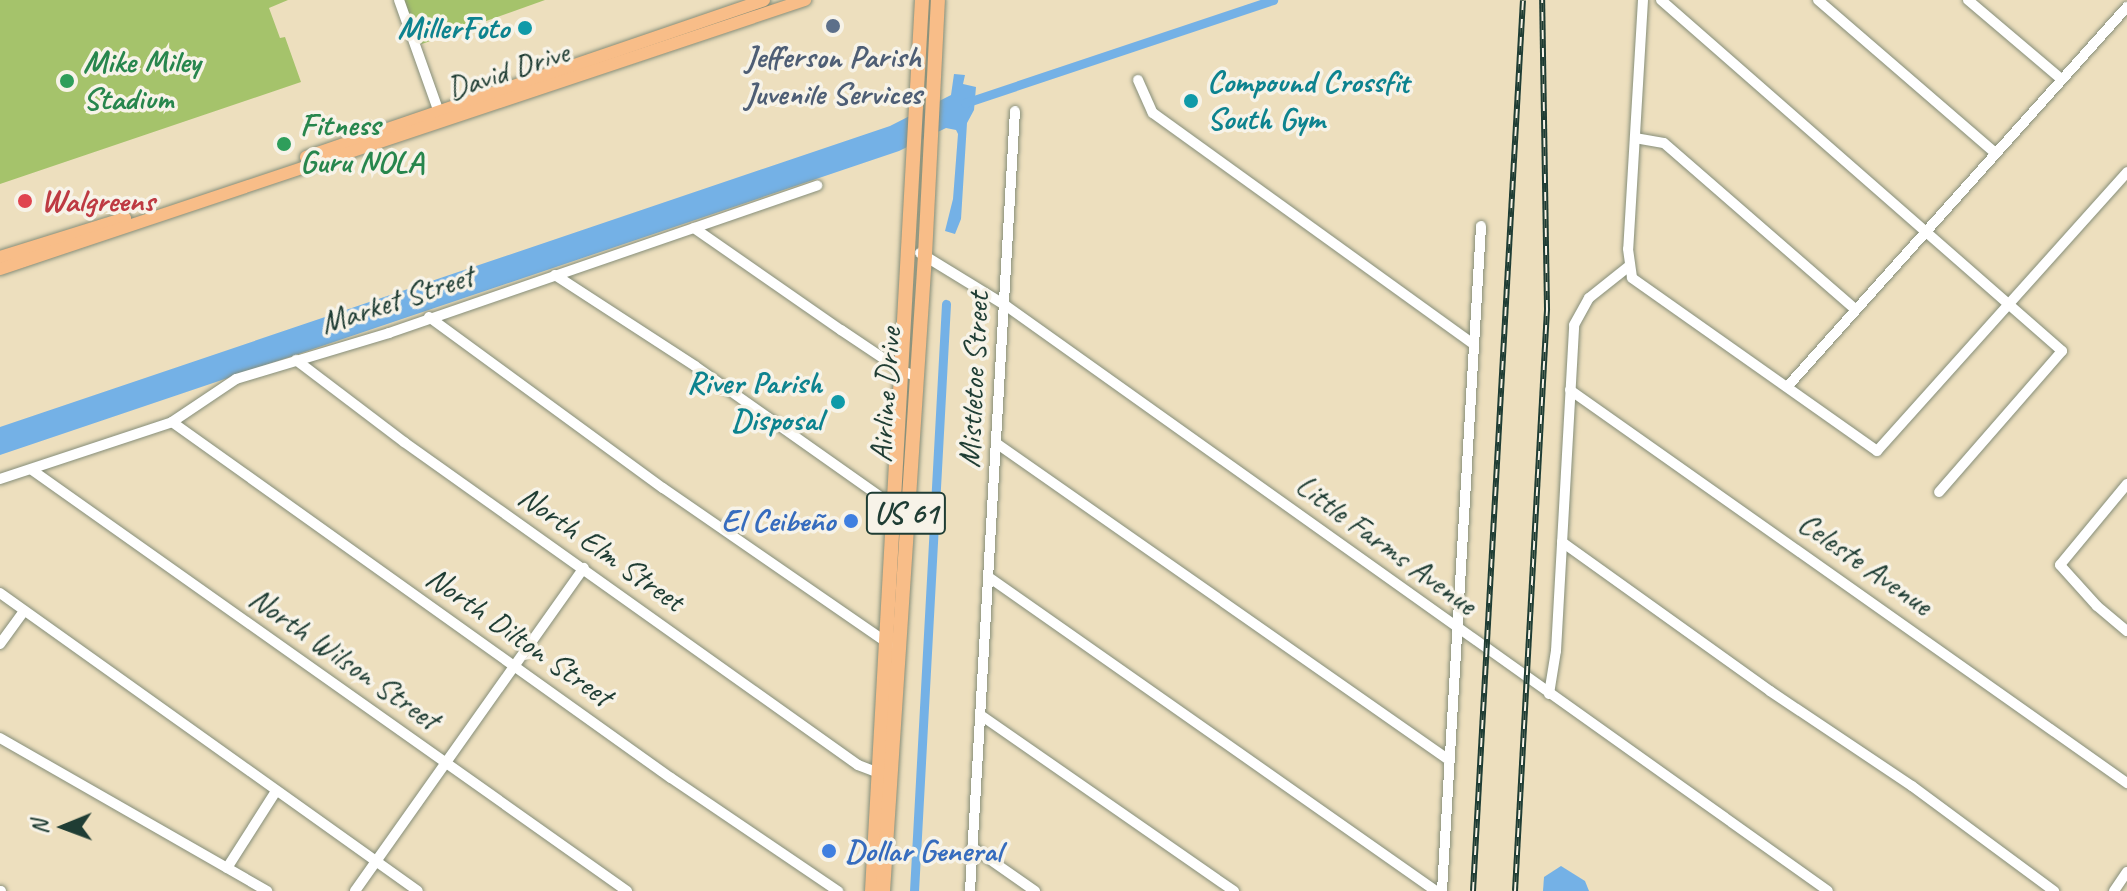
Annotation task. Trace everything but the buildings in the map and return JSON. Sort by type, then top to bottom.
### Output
[{"type":"highway","name":"Airline Drive","points":[[909,373],[925,255],[938,0]]},
{"type":"highway","name":"Airline Drive","points":[[883,891],[892,645],[909,373],[910,249],[921,2]]},
{"type":"highway","name":"Airline Drive","points":[[872,891],[879,773],[892,645]]},
{"type":"main road","name":"David Drive","points":[[440,117],[764,0]]},
{"type":"main road","name":"David Drive","points":[[0,269],[38,251],[805,0]]},
{"type":"main road","name":"David Drive","points":[[0,257],[38,251]]},
{"type":"street","points":[[399,0],[440,117]]},
{"type":"street","points":[[1643,0],[1628,267],[1632,278],[1877,451],[2127,172]]},
{"type":"street","points":[[1661,0],[2062,351],[1939,492]]},
{"type":"street","points":[[1818,0],[1995,153]]},
{"type":"street","points":[[1968,0],[2061,79]]},
{"type":"street","points":[[1787,387],[2127,7]]},
{"type":"street","points":[[1138,80],[1153,113],[1473,344]]},
{"type":"street","name":"Mistletoe Street","points":[[970,891],[1015,111]]},
{"type":"street","points":[[1635,138],[1664,143],[1856,310]]},
{"type":"street","name":"Market Street","points":[[0,479],[172,422],[236,379],[817,186]]},
{"type":"street","points":[[1442,891],[1455,627],[1481,226]]},
{"type":"street","points":[[694,228],[909,373]]},
{"type":"street","name":"Little Farms Avenue","points":[[910,249],[925,255],[1005,305],[1828,891]]},
{"type":"street","points":[[1549,694],[1556,651],[1577,315],[1589,298],[1628,267]]},
{"type":"street","points":[[555,275],[695,366],[901,508]]},
{"type":"street","points":[[429,317],[892,645]]},
{"type":"street","name":"North Elm Street","points":[[296,360],[404,442],[858,765],[879,773]]},
{"type":"street","name":"Celeste Avenue","points":[[1570,390],[2127,783]]},
{"type":"street","name":"North Dilton Street","points":[[172,422],[671,778],[838,891]]},
{"type":"street","points":[[996,443],[1449,760]]},
{"type":"street","name":"North Wilson Street","points":[[32,470],[627,891]]},
{"type":"street","points":[[2127,484],[2060,565],[2100,608],[2127,631]]},
{"type":"street","points":[[1562,542],[1770,691],[1912,786],[2054,891]]},
{"type":"street","points":[[355,891],[584,568]]},
{"type":"street","points":[[990,578],[1436,891]]},
{"type":"street","points":[[0,593],[418,891]]},
{"type":"street","points":[[0,644],[24,611]]},
{"type":"street","points":[[982,716],[1234,891]]},
{"type":"street","points":[[0,738],[267,891]]},
{"type":"street","points":[[227,868],[276,791]]},
{"type":"street","points":[[972,847],[1035,891]]},
{"type":"street","points":[[2114,891],[2127,872]]},
{"type":"green space","points":[[0,0],[288,0],[269,8],[280,38],[285,37],[301,82],[0,184]]},
{"type":"green space","points":[[404,0],[545,0],[419,45]]},
{"type":"water","points":[[954,74],[965,75],[963,84],[976,87],[974,110],[967,123],[961,219],[955,234],[945,231],[953,199],[958,134],[956,130],[946,128],[899,151],[0,455],[0,427],[890,126],[951,95]]},
{"type":"water","points":[[1561,866],[1585,881],[1589,891],[1543,891],[1544,877]]},
{"type":"waterway","points":[[965,103],[1273,0]]},
{"type":"waterway","points":[[914,891],[946,304]]},
{"type":"railway","points":[[1473,891],[1523,0]]},
{"type":"railway","points":[[1515,891],[1547,309],[1542,0]]},
{"type":"place","name":"Jefferson Parish Juvenile Services","points":[[833,26]]},
{"type":"place","name":"MillerFoto","points":[[525,28]]},
{"type":"place","name":"Mike Miley Stadium","points":[[67,81]]},
{"type":"place","name":"Compound Crossfit South Gym","points":[[1191,101]]},
{"type":"place","name":"Fitness Guru NOLA","points":[[284,144]]},
{"type":"place","name":"Walgreens","points":[[25,201]]},
{"type":"place","name":"River Parish Disposal","points":[[838,402]]},
{"type":"place","name":"El Ceibeño","points":[[851,521]]},
{"type":"place","name":"Dollar General","points":[[829,851]]}]
